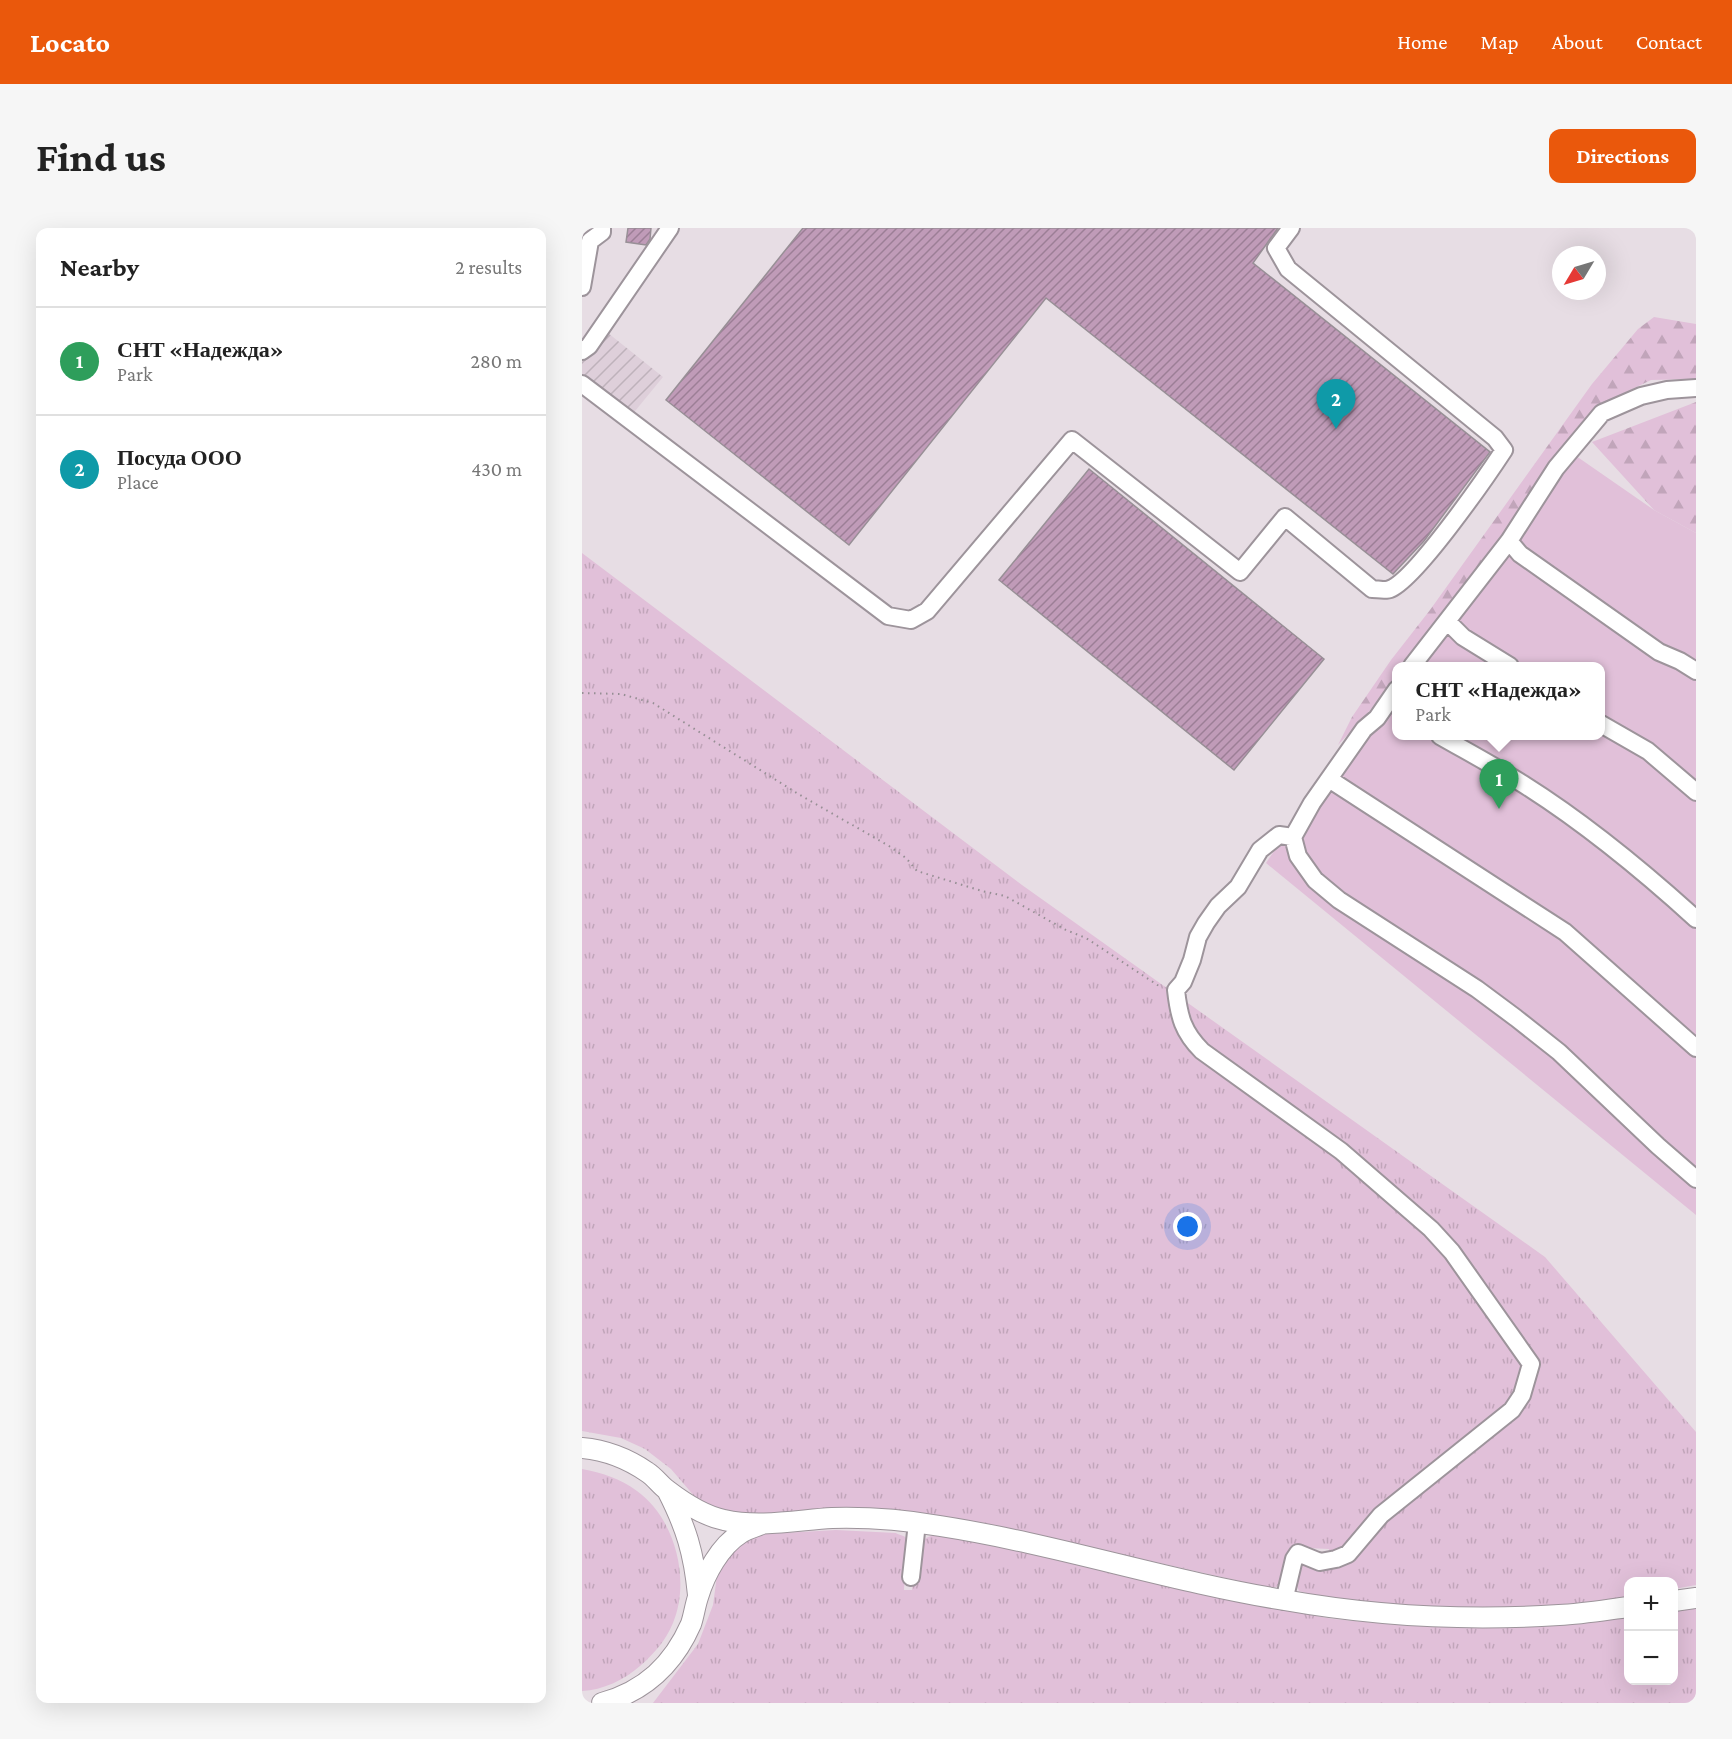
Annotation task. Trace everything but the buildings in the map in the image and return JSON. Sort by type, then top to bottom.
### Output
[{"type":"main road","points":[[582,1448],[619,1456],[648,1472],[668,1490],[708,1515],[726,1521],[767,1522],[835,1518],[917,1523],[988,1534],[1284,1601],[1343,1609],[1411,1615],[1496,1618],[1562,1615],[1624,1608]]},
{"type":"main road","points":[[668,1490],[687,1532],[695,1564],[698,1595]]},
{"type":"main road","points":[[645,1703],[656,1676],[676,1651],[692,1622],[698,1595],[714,1562],[726,1545],[741,1533],[767,1522]]},
{"type":"main road","points":[[1678,1600],[1696,1598]]},
{"type":"main road","points":[[602,1703],[630,1694],[656,1676]]},
{"type":"lane","points":[[582,287],[590,241],[602,232],[602,228]]},
{"type":"lane","points":[[582,351],[589,346],[670,228]]},
{"type":"lane","points":[[582,384],[888,616],[911,620],[927,611],[1072,440],[1240,572],[1285,517],[1372,589],[1390,589],[1412,573],[1485,479],[1504,450],[1495,438],[1288,269],[1276,248],[1291,228]]},
{"type":"lane","points":[[1415,662],[1509,541],[1556,468],[1602,413],[1641,396],[1667,390],[1696,388]]},
{"type":"lane","points":[[1509,541],[1520,554],[1659,652],[1696,671]]},
{"type":"lane","points":[[1447,621],[1463,637],[1504,662]]},
{"type":"lane","points":[[1392,701],[1364,729],[1312,802],[1293,837],[1298,856],[1316,880],[1339,900],[1477,989],[1559,1052],[1696,1179]]},
{"type":"lane","points":[[1605,725],[1648,751],[1696,792]]},
{"type":"lane","points":[[1448,740],[1524,785],[1577,822],[1644,872],[1696,919]]},
{"type":"lane","points":[[1329,779],[1565,932],[1696,1048]]},
{"type":"lane","points":[[1284,1601],[1294,1559],[1298,1553],[1320,1562],[1348,1554],[1381,1515],[1512,1410],[1522,1395],[1531,1364],[1452,1252],[1431,1229],[1341,1151],[1203,1051],[1185,1031],[1176,990],[1183,982],[1192,960],[1197,937],[1218,906],[1238,887],[1260,850],[1279,835],[1293,837]]},
{"type":"lane","points":[[910,1577],[917,1523]]},
{"type":"path","points":[[582,693],[621,694],[653,703],[800,795],[889,846],[906,858],[917,871],[1005,896],[1066,930],[1086,938],[1162,988],[1176,990]]},
{"type":"shaded area","points":[[603,329],[663,377],[631,416],[582,377],[582,356]]},
{"type":"green space","points":[[1654,317],[1696,324],[1696,379],[1651,380],[1624,393],[1594,413],[1407,662],[1392,662],[1392,682],[1338,745],[1352,717],[1391,660],[1430,610],[1592,384],[1638,329]]},
{"type":"green space","points":[[1696,402],[1696,533],[1654,510],[1592,442]]},
{"type":"green space","points":[[1566,449],[1654,510],[1696,533],[1696,1215],[1266,863],[1339,755],[1392,686],[1392,740],[1605,740],[1605,662],[1409,662],[1494,551]]},
{"type":"green space","points":[[582,553],[1022,885],[1545,1257],[1696,1432],[1696,1585],[1678,1588],[1678,1577],[1624,1577],[1624,1597],[1539,1606],[1480,1608],[1420,1606],[1333,1599],[1299,1591],[1295,1575],[1297,1569],[1306,1563],[1328,1558],[1329,1549],[1298,1549],[1283,1581],[1276,1587],[1266,1587],[1013,1530],[737,1517],[701,1504],[671,1469],[645,1449],[621,1438],[582,1431]]},
{"type":"green space","points":[[582,1469],[617,1479],[637,1491],[650,1503],[670,1533],[680,1569],[680,1588],[673,1623],[663,1641],[650,1657],[620,1680],[598,1689],[582,1691]]},
{"type":"green space","points":[[836,1530],[896,1533],[905,1537],[909,1547],[904,1590],[912,1590],[918,1547],[926,1538],[933,1535],[987,1544],[1230,1600],[1333,1619],[1399,1625],[1499,1628],[1551,1626],[1624,1617],[1624,1685],[1678,1685],[1678,1610],[1696,1608],[1696,1703],[653,1703],[698,1644],[713,1605],[718,1568],[725,1557],[749,1537]]},
{"type":"place","name":"Посуда ООО","points":[[1336,429]]},
{"type":"place","name":"СНТ «Надежда»","points":[[1499,809]]}]
